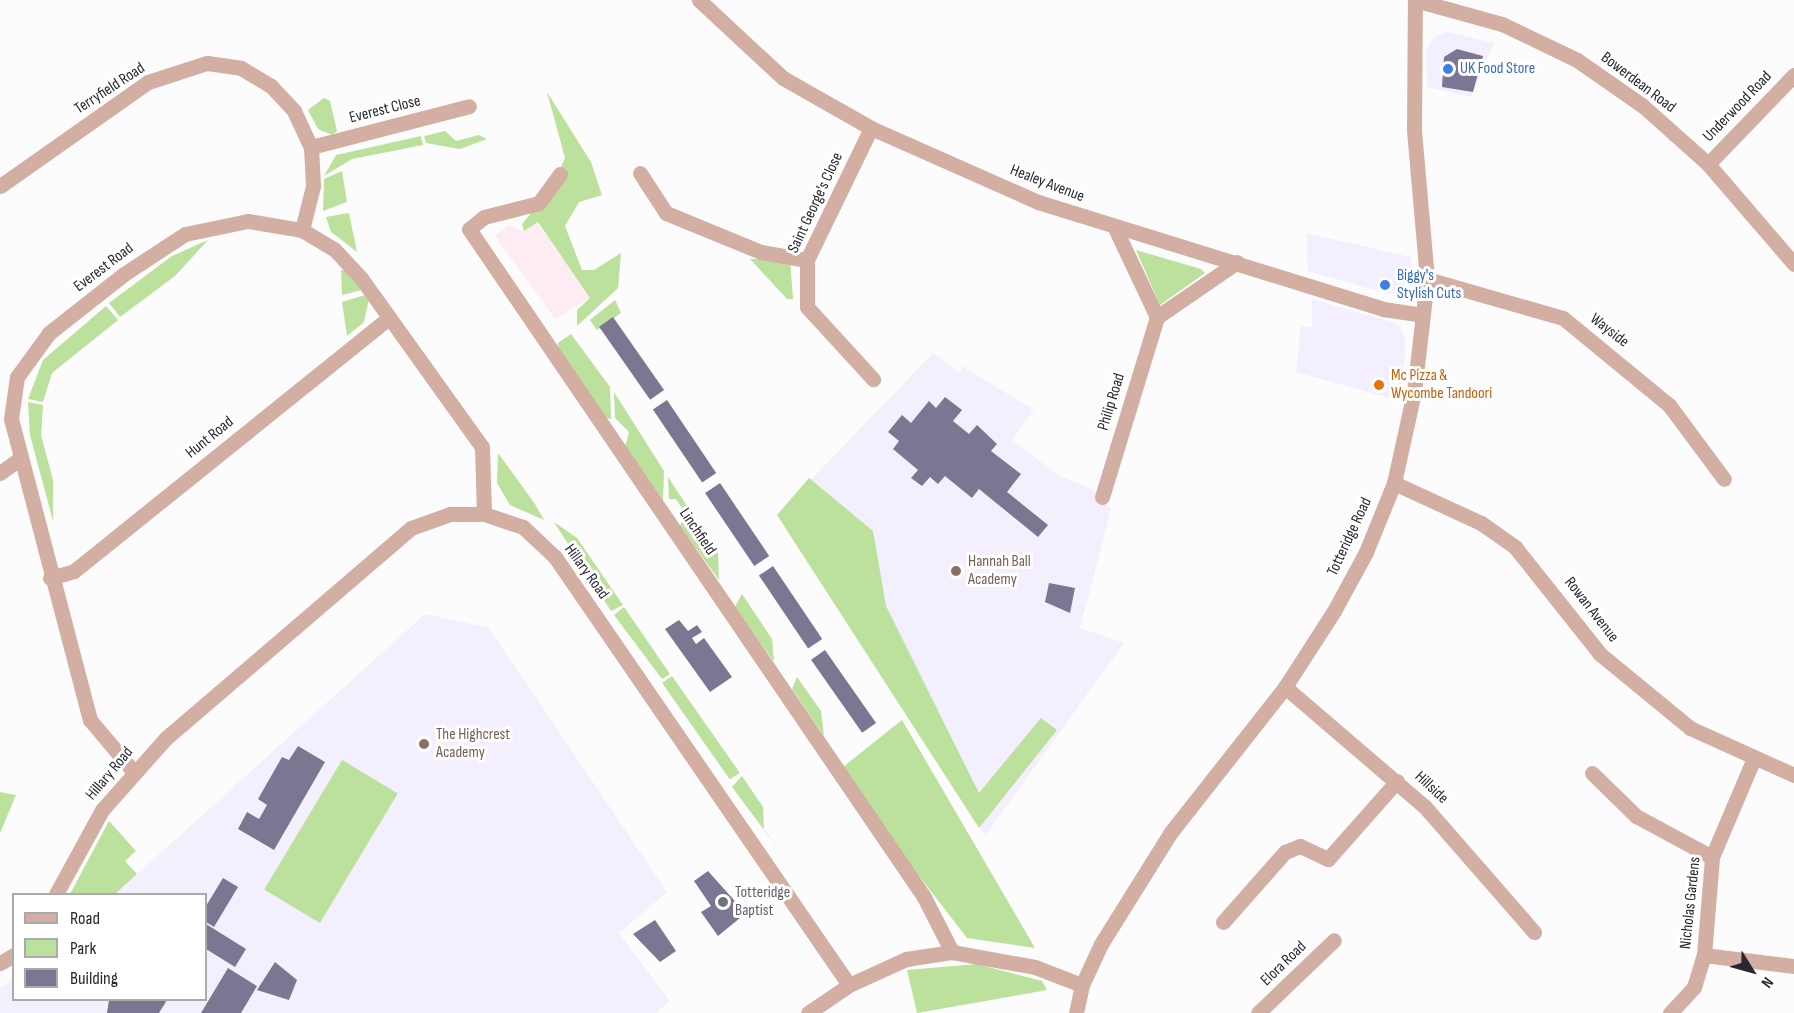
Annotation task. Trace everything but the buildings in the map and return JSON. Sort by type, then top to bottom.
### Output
[{"type":"street","name":"Healey Avenue","points":[[699,0],[783,78],[871,128],[1038,202],[1115,228],[1237,262],[1383,309],[1423,315]]},
{"type":"street","name":"Bowerdean Road","points":[[1415,0],[1502,24],[1577,60],[1643,106],[1708,164],[1794,264]]},
{"type":"street","name":"Totteridge Road","points":[[1076,1013],[1082,985],[1101,944],[1171,832],[1285,687],[1366,552],[1394,483],[1423,315],[1427,279],[1414,131],[1415,0]]},
{"type":"street","name":"Terryfield Road","points":[[0,186],[148,82],[207,63],[241,68],[271,86],[294,111],[311,147],[313,186],[302,230]]},
{"type":"street","name":"Underwood Road","points":[[1708,164],[1794,75]]},
{"type":"street","name":"Everest Close","points":[[311,147],[469,106]]},
{"type":"street","name":"Saint George's Close","points":[[871,128],[807,260],[807,307],[873,379]]},
{"type":"street","points":[[640,173],[666,213],[761,252],[807,260]]},
{"type":"street","name":"Linchfield","points":[[561,174],[539,203],[484,217],[469,229],[924,897],[952,952]]},
{"type":"street","name":"Everest Road","points":[[133,771],[90,720],[50,578],[11,419],[17,377],[49,333],[185,234],[248,221],[302,230],[334,249],[389,318],[482,447],[484,514]]},
{"type":"street","points":[[1115,228],[1157,317],[1237,262]]},
{"type":"street","name":"Wayside","points":[[1427,279],[1563,318],[1669,405],[1724,479]]},
{"type":"street","name":"Philip Road","points":[[1102,497],[1157,317]]},
{"type":"street","name":"Hunt Road","points":[[50,578],[74,571],[389,318]]},
{"type":"street","points":[[0,473],[21,458]]},
{"type":"street","name":"Rowan Avenue","points":[[1394,483],[1481,523],[1515,547],[1600,654],[1690,728],[1794,775]]},
{"type":"street","name":"Hillary Road","points":[[57,893],[102,810],[133,771],[411,528],[450,514],[484,514],[523,527],[555,557],[849,985]]},
{"type":"street","name":"Hillside","points":[[1285,687],[1397,781],[1458,839],[1534,932]]},
{"type":"street","name":"Nicholas Gardens","points":[[1674,1012],[1694,987],[1704,956],[1712,857],[1754,758]]},
{"type":"street","points":[[1592,773],[1636,816],[1712,857]]},
{"type":"street","points":[[1223,922],[1285,852],[1300,846],[1328,859],[1397,781]]},
{"type":"street","name":"Elora Road","points":[[1258,1013],[1334,940]]},
{"type":"street","points":[[808,1013],[849,985],[906,958],[952,952],[1035,967],[1082,985]]},
{"type":"street","points":[[1704,956],[1794,966]]},
{"type":"shaded area","points":[[1448,32],[1494,43],[1471,97],[1427,87],[1426,51],[1434,37]]},
{"type":"shaded area","points":[[537,222],[590,298],[555,319],[495,236],[508,226],[524,231]]},
{"type":"shaded area","points":[[1306,233],[1411,257],[1411,284],[1404,292],[1388,294],[1308,271]]},
{"type":"shaded area","points":[[1312,299],[1399,324],[1406,341],[1400,401],[1296,372],[1301,326],[1312,327]]},
{"type":"shaded area","name":"Hannah Ball Academy","points":[[933,353],[960,373],[962,366],[1034,410],[1012,440],[1059,476],[1090,488],[1111,509],[1080,628],[1124,643],[985,836],[779,513]]},
{"type":"shaded area","name":"The Highcrest Academy","points":[[425,614],[489,628],[667,892],[619,933],[670,1001],[656,1013],[0,1013],[0,988],[12,980],[12,1001],[207,1001],[207,893],[116,893]]},
{"type":"green space","points":[[547,92],[591,162],[602,195],[579,202],[565,226],[582,270],[594,270],[621,253],[618,288],[577,326],[577,310],[590,298],[538,222],[524,231],[522,224],[552,188],[565,158]]},
{"type":"green space","points":[[324,98],[330,101],[337,131],[332,135],[318,129],[308,110]]},
{"type":"green space","points":[[445,131],[456,141],[479,135],[487,139],[460,149],[426,143],[424,136]]},
{"type":"green space","points":[[421,136],[423,145],[352,159],[324,176],[336,155]]},
{"type":"green space","points":[[342,171],[347,202],[323,211],[324,179]]},
{"type":"green space","points":[[349,213],[357,252],[331,232],[326,217]]},
{"type":"green space","points":[[208,240],[175,276],[120,317],[109,303],[172,256]]},
{"type":"green space","points":[[1136,250],[1201,269],[1205,273],[1160,305]]},
{"type":"green space","points":[[750,259],[790,259],[793,299],[787,299]]},
{"type":"green space","points":[[341,270],[346,271],[362,290],[342,295]]},
{"type":"green space","points":[[365,295],[369,299],[364,322],[347,336],[342,302]]},
{"type":"green space","points":[[615,300],[621,313],[597,330],[590,320]]},
{"type":"green space","points":[[106,306],[118,320],[52,373],[43,402],[28,399],[43,360]]},
{"type":"green space","points":[[571,334],[610,387],[611,419],[605,418],[559,351],[558,343]]},
{"type":"green space","points":[[614,392],[664,471],[663,500],[625,447],[629,432],[615,418]]},
{"type":"green space","points":[[28,402],[43,405],[41,435],[53,480],[53,521],[30,435]]},
{"type":"green space","points":[[498,453],[544,520],[510,505],[497,483]]},
{"type":"green space","points":[[668,477],[718,553],[719,580],[680,526],[685,513],[676,499],[669,499]]},
{"type":"green space","points":[[809,478],[873,531],[886,606],[979,793],[1041,718],[1057,730],[979,828],[777,515]]},
{"type":"green space","points":[[554,522],[577,538],[623,605],[611,611]]},
{"type":"green space","points":[[742,594],[772,639],[774,662],[735,607]]},
{"type":"green space","points":[[624,607],[670,674],[662,679],[614,615]]},
{"type":"green space","points":[[672,676],[740,773],[730,780],[662,683]]},
{"type":"green space","points":[[797,677],[821,711],[824,736],[792,689]]},
{"type":"green space","points":[[902,720],[1035,948],[967,938],[838,771]]},
{"type":"green space","points":[[342,760],[398,793],[320,923],[264,889]]},
{"type":"green space","points":[[742,776],[763,807],[764,829],[783,855],[732,787]]},
{"type":"green space","points":[[0,792],[16,795],[0,833]]},
{"type":"green space","points":[[109,821],[136,851],[125,861],[137,874],[116,893],[71,893]]},
{"type":"green space","points":[[977,964],[1042,981],[1047,990],[917,1013],[907,970]]},
{"type":"place","name":"UK Food Store","points":[[1448,69]]},
{"type":"place","name":"Biggy's Stylish Cuts","points":[[1385,285]]},
{"type":"place","name":"Mc Pizza & Wycombe Tandoori","points":[[1379,385]]},
{"type":"place","name":"Hannah Ball Academy","points":[[956,571]]},
{"type":"place","name":"The Highcrest Academy","points":[[424,744]]},
{"type":"place","name":"Totteridge Baptist","points":[[723,902]]}]
